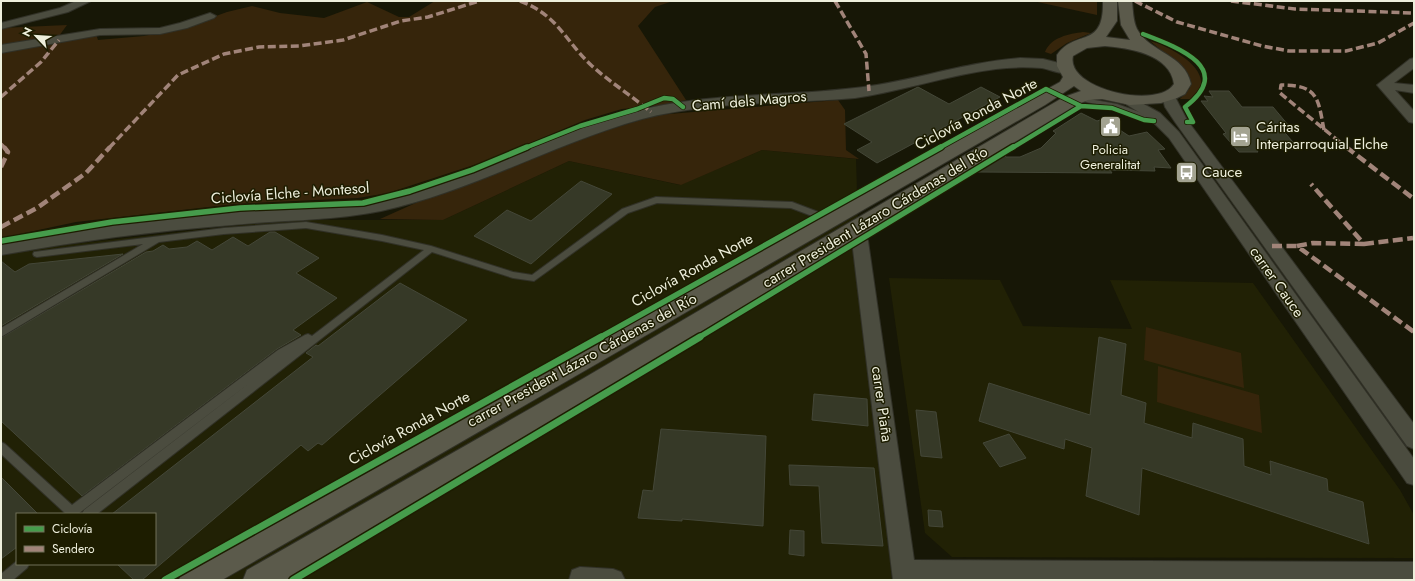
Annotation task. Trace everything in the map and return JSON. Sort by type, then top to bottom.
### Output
[{"type":"main road","points":[[1070,74],[1074,47],[1089,42],[1106,30],[1111,19],[1110,1]]},
{"type":"main road","points":[[1125,1],[1127,24],[1132,34],[1150,51]]},
{"type":"main road","points":[[1089,42],[1123,43],[1150,51],[1171,63],[1182,76],[1182,83],[1180,89],[1168,96]]},
{"type":"main road","name":"carrer President Lázaro Cárdenas del Río","points":[[1070,74],[1103,94],[1129,100],[1155,100],[1168,96]]},
{"type":"main road","name":"carrer President Lázaro Cárdenas del Río","points":[[194,580],[1044,98],[1066,84],[1070,74]]},
{"type":"main road","name":"carrer President Lázaro Cárdenas del Río","points":[[258,580],[600,380],[854,229],[1070,74]]},
{"type":"street","points":[[1,26],[64,10],[86,1]]},
{"type":"street","points":[[1,49],[100,32],[160,31],[182,26],[210,16]]},
{"type":"street","name":"Camí dels Magros","points":[[1,248],[59,237],[164,225],[344,211],[380,206],[426,194],[558,141],[609,124],[661,110],[714,102],[869,91],[973,68],[1033,62],[1070,74]]},
{"type":"street","points":[[1383,85],[1414,62]]},
{"type":"street","points":[[1383,85],[1414,89]]},
{"type":"street","points":[[1383,85],[1413,117]]},
{"type":"street","name":"carrer Cauce","points":[[1168,96],[1172,107],[1182,122],[1414,440]]},
{"type":"street","name":"carrer Cauce","points":[[1129,100],[1155,116],[1174,134],[1414,476]]},
{"type":"street","name":"carrer Piaña","points":[[854,229],[860,241],[904,576]]},
{"type":"street","points":[[904,576],[1414,573]]},
{"type":"street","points":[[580,578],[614,580]]},
{"type":"lane","points":[[1070,74],[1091,103],[1115,105],[1140,116],[1155,116]]},
{"type":"lane","points":[[37,254],[224,231],[306,226],[382,238],[431,249],[513,275],[534,278],[624,211],[656,200],[792,205],[831,220]]},
{"type":"lane","points":[[1,333],[157,239]]},
{"type":"lane","points":[[89,513],[431,249]]},
{"type":"lane","points":[[1,448],[72,512],[281,353],[334,324]]},
{"type":"lane","points":[[2,580],[22,565]]},
{"type":"shaded area","points":[[435,1],[673,1],[655,7],[638,26],[686,100],[665,105],[622,109],[585,120],[486,161],[388,193],[358,198],[235,204],[76,222],[1,238],[1,28],[67,25],[59,36],[96,34],[98,40],[144,36],[183,28],[227,12],[252,6],[280,13],[324,18],[367,2],[399,17],[409,17]]},
{"type":"shaded area","points":[[1033,1],[1097,1],[1097,15]]},
{"type":"shaded area","points":[[1083,32],[1091,33],[1067,43],[1051,54],[1045,52],[1052,43],[1061,37]]},
{"type":"shaded area","points":[[1150,41],[1181,55],[1198,71],[1201,81],[1199,90],[1191,99],[1180,99],[1190,88],[1189,76],[1185,70]]},
{"type":"shaded area","points":[[838,100],[845,110],[846,150],[859,159],[762,150],[681,185],[569,161],[443,220],[380,219],[516,158],[657,115]]},
{"type":"shaded area","points":[[762,150],[856,159],[859,260],[892,580],[1,580],[1,255],[47,247],[285,220],[443,220],[569,161],[680,185]]},
{"type":"shaded area","points":[[889,278],[1000,280],[1023,326],[1132,329],[1110,280],[1253,283],[1400,490],[1414,515],[1414,558],[952,557],[925,533]]},
{"type":"shaded area","points":[[1146,327],[1241,353],[1244,388],[1144,360]]},
{"type":"shaded area","points":[[1158,366],[1259,395],[1262,433],[1157,402]]},
{"type":"building","points":[[918,87],[949,104],[981,87],[1000,97],[877,163],[857,150],[872,142],[844,124]]},
{"type":"building","points":[[1209,91],[1229,91],[1242,107],[1273,107],[1289,126],[1279,126],[1299,149],[1256,149],[1258,152],[1239,152],[1223,134],[1226,133],[1201,101],[1208,101],[1204,96],[1213,97]]},
{"type":"building","points":[[1081,113],[1097,121],[1103,119],[1129,136],[1147,132],[1165,149],[1158,150],[1171,168],[1154,167],[1155,171],[1110,170],[1112,173],[978,172],[1004,155],[1006,157],[1020,157],[1041,148],[1056,133],[1053,131]]},
{"type":"building","points":[[581,181],[612,194],[531,264],[474,236],[507,210],[531,221]]},
{"type":"building","points":[[270,232],[275,232],[319,258],[296,273],[337,298],[293,330],[301,335],[277,349],[82,496],[1,421],[1,338],[146,252],[153,251],[163,245],[169,249],[187,247],[197,241],[212,250],[233,237],[248,246]]},
{"type":"building","points":[[123,254],[1,326],[1,261],[15,272],[29,264]]},
{"type":"building","points":[[400,283],[467,320],[322,445],[318,443],[308,451],[301,445],[142,580],[134,580],[118,565],[156,565],[156,513],[113,513],[313,357],[306,353],[316,345],[318,346]]},
{"type":"building","points":[[1099,337],[1126,344],[1121,395],[1146,403],[1144,423],[1192,438],[1193,423],[1243,439],[1244,466],[1271,475],[1270,461],[1327,479],[1328,491],[1363,502],[1369,544],[1142,468],[1139,515],[1086,496],[1092,448],[1065,439],[1064,449],[979,421],[989,383],[1090,415]]},
{"type":"building","points":[[814,394],[867,399],[868,426],[812,420]]},
{"type":"building","points":[[916,410],[936,412],[942,458],[921,456]]},
{"type":"building","points":[[661,429],[766,436],[763,526],[682,519],[682,521],[638,518],[643,490],[653,491]]},
{"type":"building","points":[[1009,434],[1026,458],[1000,467],[983,443]]},
{"type":"building","points":[[789,465],[874,468],[883,546],[822,543],[819,486],[790,485]]},
{"type":"building","points":[[1,477],[37,513],[16,513],[16,548],[1,559]]},
{"type":"building","points":[[928,510],[941,511],[943,527],[929,526]]},
{"type":"building","points":[[790,530],[804,531],[804,556],[789,554]]},
{"type":"marked path","points":[[1,227],[37,208],[86,173],[178,75],[224,54],[259,47],[299,46],[343,40],[401,21],[428,17],[479,1]]},
{"type":"marked path","points":[[520,1],[532,5],[551,18],[587,61],[651,112]]},
{"type":"marked path","points":[[835,1],[866,54],[869,91]]},
{"type":"marked path","points":[[1135,1],[1177,22],[1262,46],[1289,51],[1346,51],[1378,43],[1414,23]]},
{"type":"marked path","points":[[1231,1],[1295,9],[1414,13]]},
{"type":"marked path","points":[[1,97],[41,62],[55,47],[59,40]]},
{"type":"marked path","points":[[1324,130],[1318,102],[1310,90],[1294,85],[1281,85],[1280,93],[1302,113],[1397,188],[1414,199]]},
{"type":"marked path","points":[[1,144],[8,152],[1,167]]},
{"type":"marked path","points":[[1297,246],[1313,243],[1364,244],[1311,184]]},
{"type":"marked path","points":[[1364,244],[1413,238]]},
{"type":"marked path","points":[[1272,246],[1297,246],[1414,332]]},
{"type":"cycle path","points":[[1143,34],[1160,40],[1182,51],[1201,65],[1206,72],[1206,80],[1198,94],[1185,107],[1193,122],[1187,122]]},
{"type":"cycle path","name":"Ciclovía Ronda Norte","points":[[165,580],[1046,89],[1081,106],[839,254],[293,580]]},
{"type":"cycle path","name":"Ciclovía Elche - Montesol","points":[[1,241],[112,222],[240,208],[363,203],[410,191],[472,170],[580,126],[637,109],[664,98],[673,99],[683,107]]},
{"type":"cycle path","points":[[1081,106],[1112,108],[1121,110],[1144,120],[1154,121]]},
{"type":"place","name":"Policia Generalitat","points":[[1110,127]]},
{"type":"place","name":"Cáritas Interparroquial Elche","points":[[1240,136]]},
{"type":"place","name":"Cauce","points":[[1187,172]]}]
